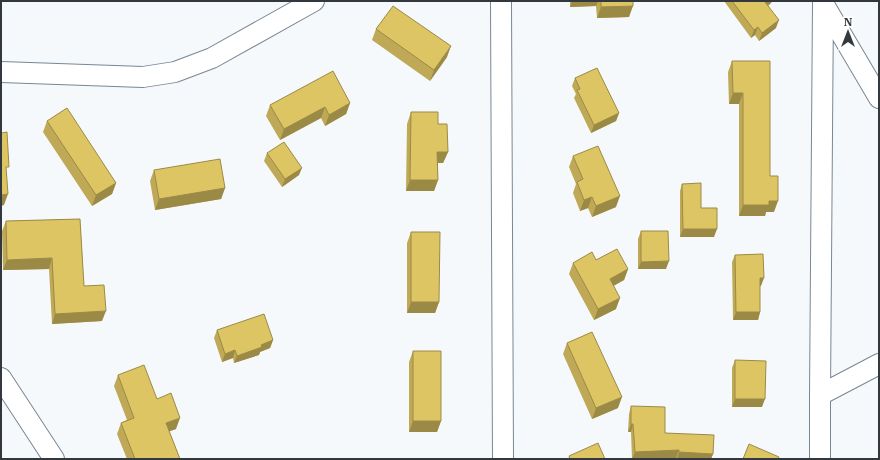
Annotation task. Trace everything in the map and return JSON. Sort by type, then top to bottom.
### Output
[{"type":"street","points":[[1,72],[143,77],[174,72],[212,58],[314,1]]},
{"type":"street","points":[[501,1],[503,459]]},
{"type":"street","points":[[823,2],[879,98]]},
{"type":"street","points":[[820,459],[823,2]]},
{"type":"street","points":[[820,395],[879,364]]},
{"type":"street","points":[[1,378],[54,459]]},
{"type":"building","points":[[601,1],[633,1],[633,6],[601,7]]},
{"type":"building","points":[[732,1],[767,1],[765,2],[779,20],[762,33],[758,27],[754,30]]},
{"type":"building","points":[[393,6],[451,46],[434,70],[376,29]]},
{"type":"building","points":[[732,61],[770,61],[770,176],[778,176],[778,201],[769,201],[769,205],[743,205],[743,93],[733,93]]},
{"type":"building","points":[[597,68],[619,113],[594,125],[577,90],[580,89],[575,78]]},
{"type":"building","points":[[333,71],[350,103],[329,115],[325,107],[284,129],[270,105]]},
{"type":"building","points":[[67,108],[116,183],[96,195],[47,121]]},
{"type":"building","points":[[411,112],[438,112],[438,124],[447,124],[448,152],[437,152],[438,180],[410,180]]},
{"type":"building","points":[[7,132],[9,167],[6,167],[8,194],[1,195],[1,133]]},
{"type":"building","points":[[284,142],[302,168],[285,179],[267,153]]},
{"type":"building","points":[[598,146],[620,196],[596,206],[592,197],[584,200],[577,182],[583,179],[573,156]]},
{"type":"building","points":[[220,159],[225,188],[159,199],[154,170]]},
{"type":"building","points":[[701,183],[701,208],[717,208],[717,229],[683,229],[682,184]]},
{"type":"building","points":[[80,219],[84,286],[104,285],[106,311],[55,314],[52,258],[7,260],[6,221]]},
{"type":"building","points":[[641,231],[668,231],[669,261],[641,262]]},
{"type":"building","points":[[411,232],[440,232],[439,302],[411,302]]},
{"type":"building","points":[[617,249],[628,269],[610,279],[620,298],[598,309],[573,263],[592,252],[596,260]]},
{"type":"building","points":[[763,254],[764,278],[760,278],[760,312],[736,312],[735,255]]},
{"type":"building","points":[[264,314],[273,340],[261,345],[262,347],[237,356],[235,350],[225,354],[217,330]]},
{"type":"building","points":[[592,332],[622,397],[596,408],[567,343]]},
{"type":"building","points":[[413,351],[441,351],[441,421],[413,421]]},
{"type":"building","points":[[735,360],[766,361],[765,399],[735,399]]},
{"type":"building","points":[[144,365],[157,399],[171,393],[180,418],[166,423],[180,459],[135,459],[121,423],[134,418],[118,375]]},
{"type":"building","points":[[631,406],[665,407],[665,433],[714,435],[713,454],[679,452],[679,450],[635,452],[633,424],[631,424]]},
{"type":"building","points":[[598,443],[605,459],[570,459],[569,456]]},
{"type":"building","points":[[749,444],[779,457],[778,459],[743,459]]}]
